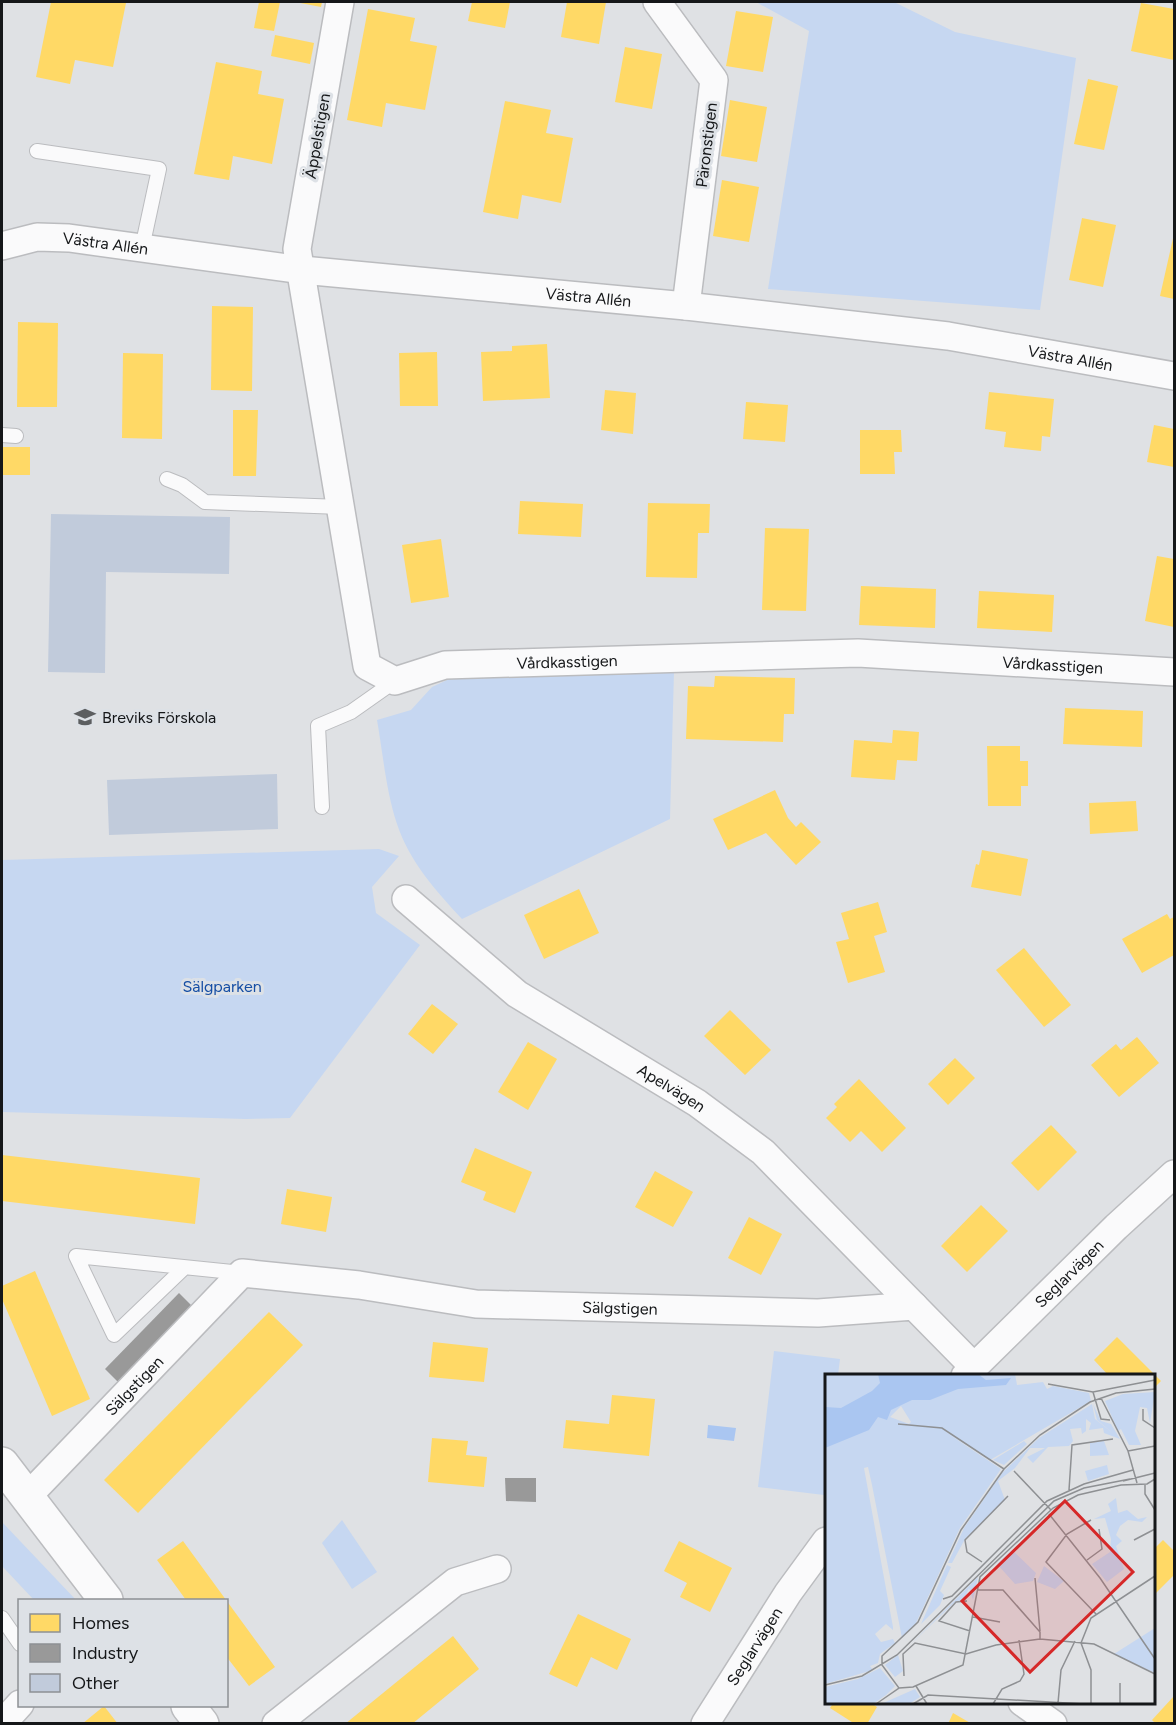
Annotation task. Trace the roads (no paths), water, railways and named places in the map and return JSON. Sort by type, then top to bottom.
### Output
[{"type":"street","name":"Äppelstigen","points":[[302,270],[297,249],[340,2]]},
{"type":"street","name":"Päronstigen","points":[[657,2],[714,80],[686,306]]},
{"type":"street","name":"Västra Allén","points":[[2,246],[37,237],[69,238],[302,270],[686,306],[948,336],[1174,376]]},
{"type":"street","points":[[302,270],[367,666],[395,681]]},
{"type":"street","name":"Vårdkasstigen","points":[[395,681],[445,665],[858,653],[1174,672]]},
{"type":"street","name":"Apelvägen","points":[[406,899],[517,994],[698,1103],[763,1152],[914,1306]]},
{"type":"street","name":"Seglarvägen","points":[[969,1371],[1116,1227],[1174,1174]]},
{"type":"street","name":"Sälgstigen","points":[[26,1498],[242,1273],[359,1285],[476,1304],[818,1313],[914,1306]]},
{"type":"street","points":[[914,1306],[969,1371]]},
{"type":"street","points":[[2,1464],[105,1599]]},
{"type":"street","name":"Seglarvägen","points":[[705,1724],[788,1593],[822,1556]]},
{"type":"street","points":[[276,1724],[455,1582],[497,1569]]},
{"type":"street","points":[[1025,1704],[1053,1724]]},
{"type":"street","points":[[2,1724],[18,1706]]},
{"type":"street","points":[[189,1707],[202,1724]]},
{"type":"lane","points":[[37,151],[159,169],[142,248]]},
{"type":"lane","points":[[2,435],[16,436]]},
{"type":"lane","points":[[167,479],[182,485],[205,502],[341,507]]},
{"type":"lane","points":[[322,807],[318,726],[351,712],[395,681]]},
{"type":"lane","name":"Sälgstigen","points":[[184,1268],[114,1335],[76,1256],[242,1273]]},
{"type":"lane","points":[[2,1618],[18,1641]]},
{"type":"place","name":"Breviks Förskola","points":[[85,717]]},
{"type":"park label","name":"Sälgparken","points":[[222,986]]}]
